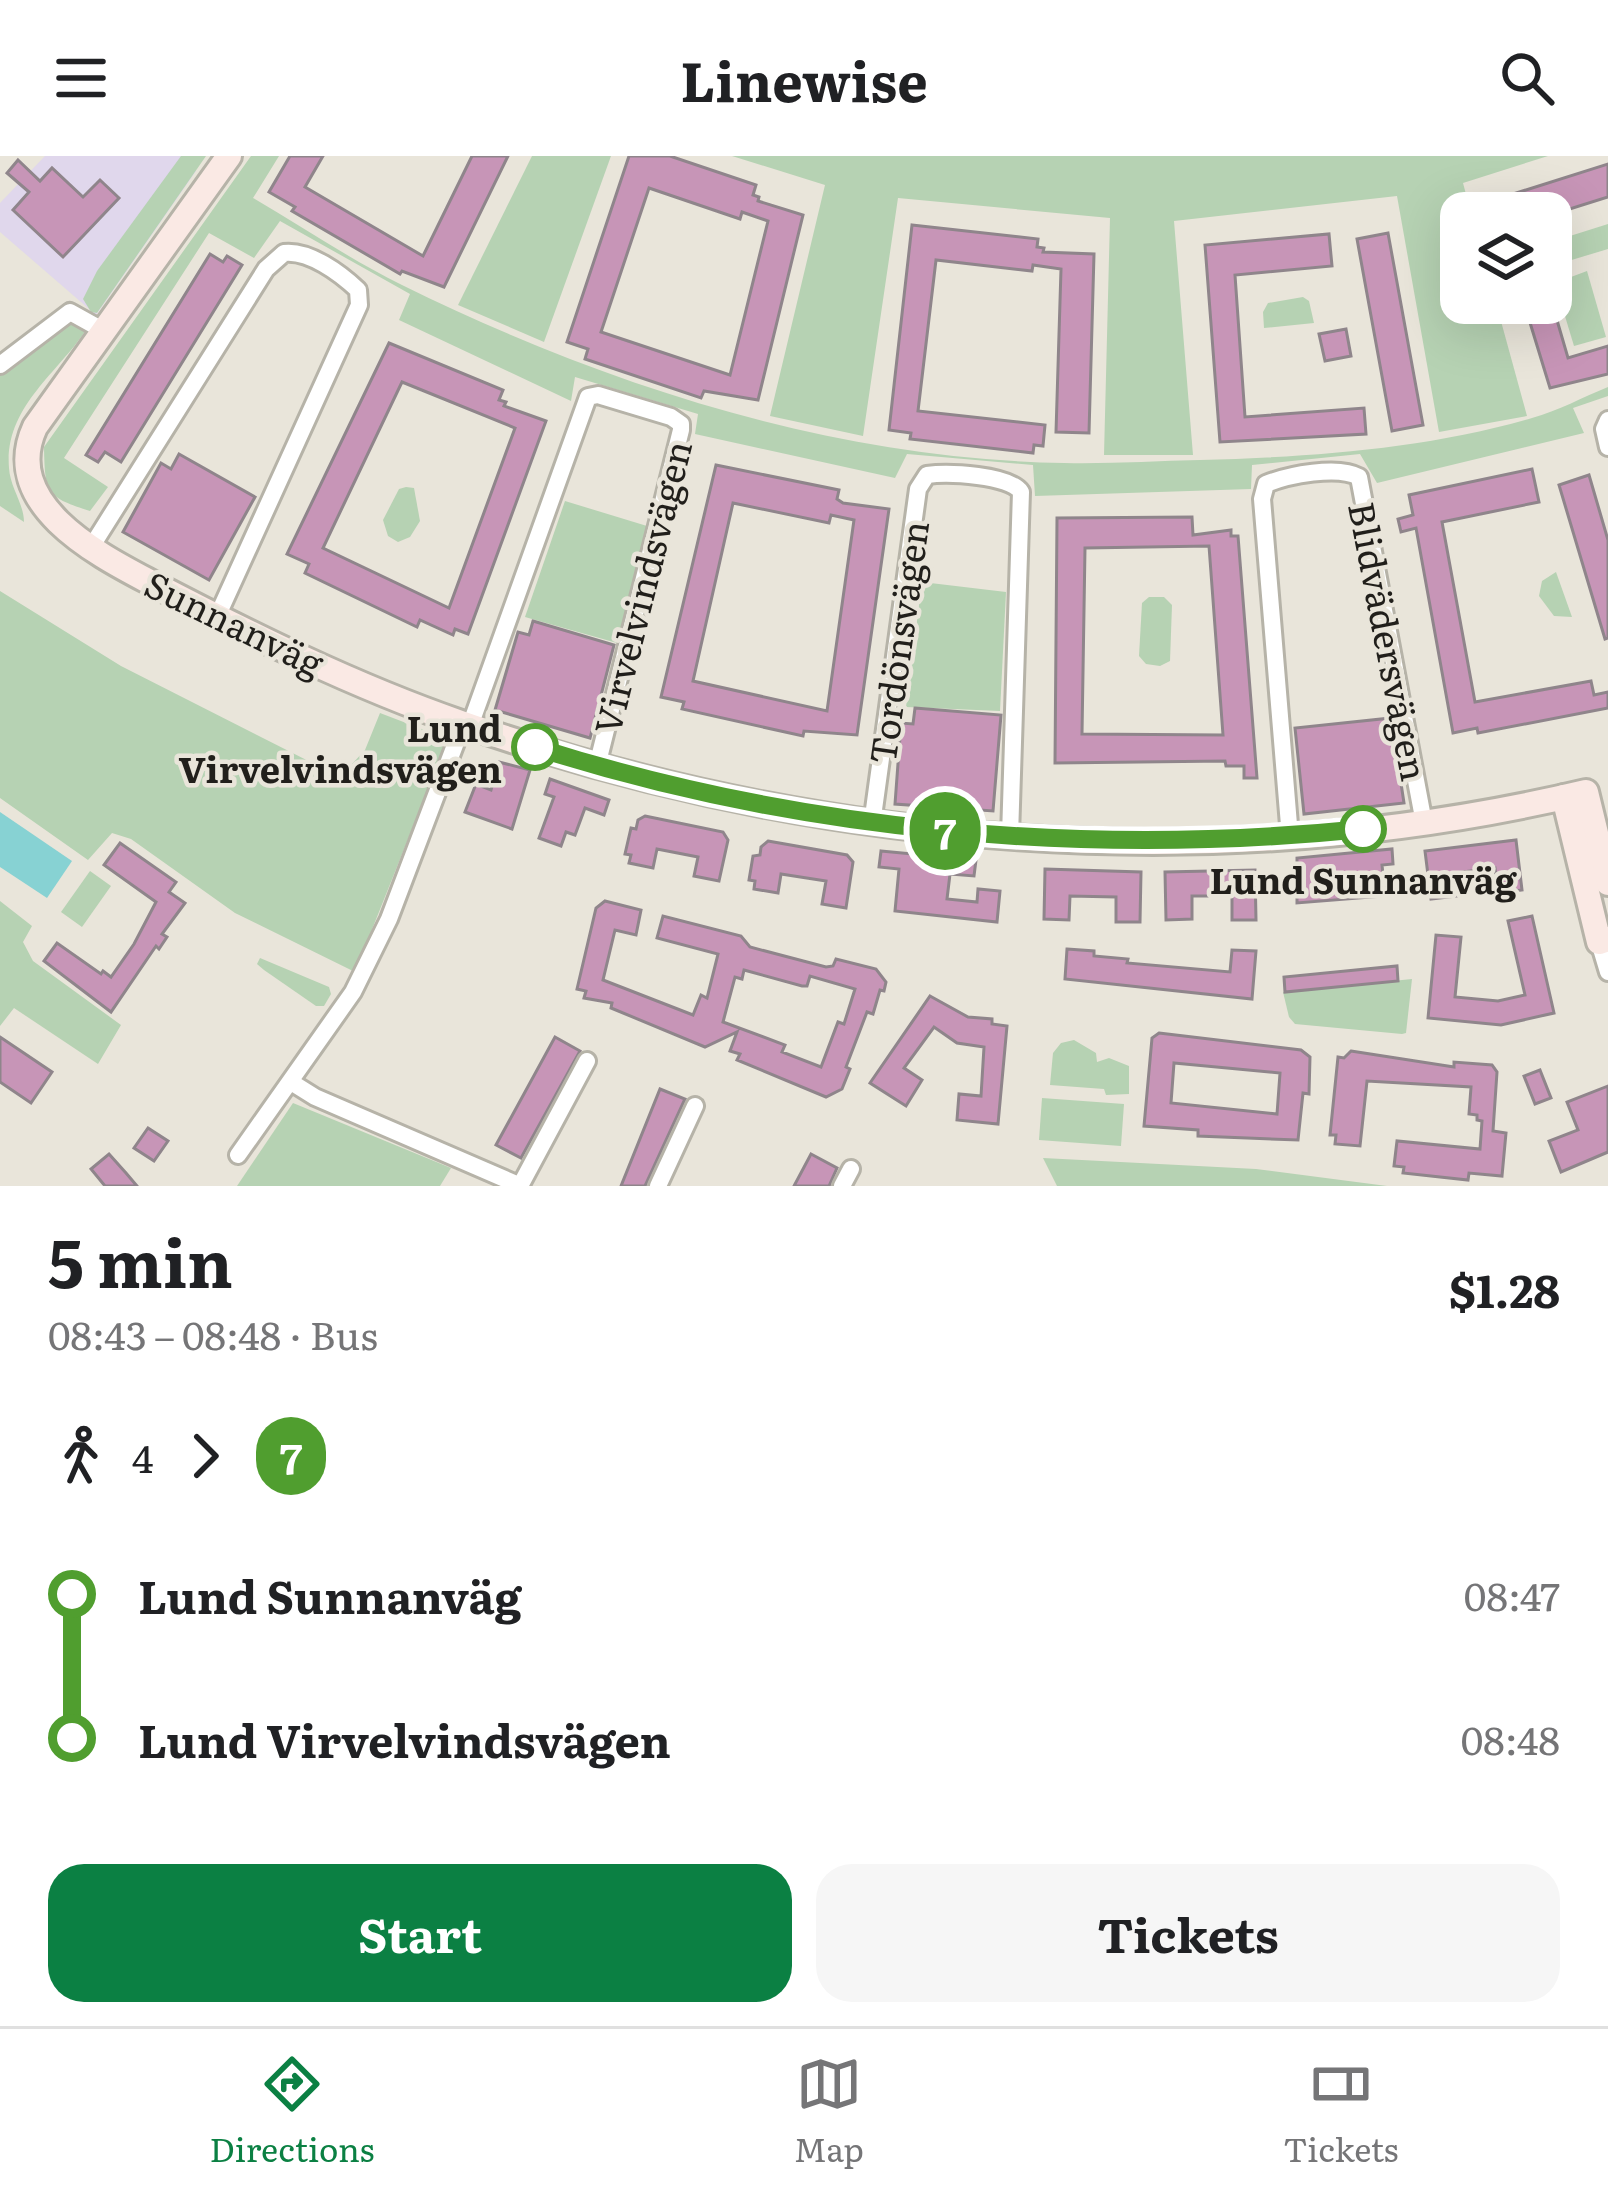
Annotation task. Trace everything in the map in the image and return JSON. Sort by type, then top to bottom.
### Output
[{"type":"street","points":[[0,364],[70,312],[106,332],[229,156]]},
{"type":"street","points":[[90,549],[266,269],[284,253],[302,254],[355,286],[361,297],[217,617]]},
{"type":"street","name":"Sunnanväg","points":[[106,332],[31,434],[27,478],[34,501],[90,549],[217,617],[466,725],[597,766],[767,806],[872,824],[1150,841],[1290,837],[1424,823],[1586,792]]},
{"type":"street","name":"Virvelvindsvägen","points":[[466,725],[588,397],[598,395],[671,417],[681,424],[681,430],[597,766]]},
{"type":"street","points":[[1608,420],[1604,429],[1608,447]]},
{"type":"street","name":"Blidvädersvägen","points":[[1290,837],[1262,499],[1266,484],[1285,478],[1346,472],[1359,477],[1424,823]]},
{"type":"street","name":"Tordönsvägen","points":[[872,824],[918,489],[927,476],[945,474],[1008,481],[1021,492],[1010,836]]},
{"type":"street","points":[[238,1155],[352,992],[388,919],[466,725]]},
{"type":"street","points":[[1586,792],[1608,883]]},
{"type":"street","points":[[1586,792],[1608,972]]},
{"type":"street","points":[[291,1082],[315,1097],[520,1186],[587,1061]]},
{"type":"street","points":[[658,1186],[695,1106]]},
{"type":"shaded area","points":[[45,156],[181,156],[196,171],[96,315],[0,232],[0,203]]},
{"type":"green space","points":[[181,156],[206,156],[97,313],[91,312],[83,299],[97,271]]},
{"type":"green space","points":[[251,156],[279,156],[253,198],[383,275],[480,321],[641,385],[808,432],[892,448],[1064,463],[1325,454],[1492,429],[1542,415],[1608,387],[1608,396],[1573,408],[1584,433],[1377,483],[1360,454],[1252,465],[1251,489],[1035,496],[1033,465],[907,454],[895,478],[695,434],[698,414],[575,377],[571,401],[399,320],[410,294],[280,221],[254,258],[209,233],[64,458],[108,487],[90,511],[64,502],[47,484],[44,447]]},
{"type":"green space","points":[[532,156],[611,156],[544,342],[458,305]]},
{"type":"green space","points":[[732,156],[1548,156],[1463,183],[1465,192],[1440,192],[1440,324],[1502,324],[1527,416],[1439,432],[1397,196],[1174,221],[1193,455],[1104,455],[1110,218],[898,198],[863,436],[770,416],[825,185]]},
{"type":"green space","points":[[1608,224],[1608,249],[1572,260],[1572,235]]},
{"type":"green space","points":[[1587,271],[1606,337],[1574,346],[1567,324],[1572,324],[1572,277]]},
{"type":"green space","points":[[1303,297],[1309,301],[1314,323],[1264,328],[1268,303]]},
{"type":"green space","points":[[75,320],[86,330],[35,393],[15,427],[10,475],[24,522],[0,506],[0,371],[54,327]]},
{"type":"green space","points":[[414,488],[420,521],[410,537],[398,542],[388,536],[383,520],[399,489]]},
{"type":"green space","points":[[565,501],[647,526],[617,643],[525,617]]},
{"type":"green space","points":[[1556,572],[1572,617],[1554,616],[1539,596],[1542,581]]},
{"type":"green space","points":[[922,582],[1006,592],[1000,711],[906,707]]},
{"type":"green space","points":[[0,591],[121,666],[340,777],[365,750],[380,713],[448,739],[355,972],[235,913],[131,839],[112,833],[88,860],[0,798]]},
{"type":"green space","points":[[1149,597],[1164,597],[1172,605],[1170,661],[1160,666],[1146,664],[1139,656],[1142,603]]},
{"type":"green space","points":[[90,871],[111,886],[82,927],[61,912]]},
{"type":"green space","points":[[0,901],[32,926],[23,942],[33,961],[121,1025],[98,1064],[14,1008],[0,1026]]},
{"type":"green space","points":[[260,958],[329,987],[331,994],[324,1006],[316,1006],[264,970],[257,964]]},
{"type":"green space","points":[[1412,979],[1406,1033],[1402,1034],[1295,1024],[1283,992]]},
{"type":"green space","points":[[1074,1040],[1096,1053],[1097,1062],[1109,1058],[1129,1066],[1129,1094],[1050,1085],[1053,1053],[1061,1043]]},
{"type":"green space","points":[[1042,1098],[1124,1104],[1121,1146],[1039,1140]]},
{"type":"green space","points":[[293,1103],[451,1168],[440,1186],[237,1186]]},
{"type":"green space","points":[[1043,1158],[1256,1169],[1387,1186],[1057,1186]]},
{"type":"water","points":[[0,812],[72,861],[47,898],[0,867]]},
{"type":"building","points":[[290,156],[323,156],[305,187],[423,256],[472,156],[508,156],[444,287],[400,274],[292,211],[295,207],[269,192]]},
{"type":"building","points":[[629,156],[670,156],[756,185],[753,195],[758,201],[803,215],[758,400],[704,391],[701,398],[585,359],[588,349],[567,342]],"holes":[[[649,188],[740,219],[742,212],[768,221],[730,375],[601,332]]]},
{"type":"building","points":[[18,160],[40,181],[52,168],[83,197],[100,180],[119,198],[63,257],[13,210],[29,192],[7,173]]},
{"type":"building","points":[[1608,164],[1608,197],[1572,208],[1572,192],[1519,192]]},
{"type":"building","points":[[912,225],[1038,239],[1037,247],[1044,248],[1043,252],[1094,254],[1089,433],[1056,432],[1061,269],[1033,265],[1032,271],[936,260],[918,411],[1045,425],[1043,446],[1034,445],[1033,453],[910,439],[911,433],[889,430]]},
{"type":"building","points":[[1388,233],[1423,425],[1392,431],[1357,239]]},
{"type":"building","points":[[1329,234],[1332,266],[1235,275],[1245,417],[1364,408],[1366,434],[1220,442],[1205,245]]},
{"type":"building","points":[[210,254],[223,262],[227,256],[242,265],[121,462],[105,452],[98,462],[86,455]]},
{"type":"building","points":[[1530,324],[1558,324],[1568,358],[1608,346],[1608,374],[1550,388]]},
{"type":"building","points":[[1346,329],[1351,356],[1325,361],[1319,334]]},
{"type":"building","points":[[389,343],[503,390],[499,400],[506,402],[504,406],[546,421],[468,634],[455,629],[453,635],[420,620],[417,627],[305,573],[309,564],[287,554]],"holes":[[[402,382],[515,428],[449,608],[323,548]]]},
{"type":"building","points":[[179,454],[255,497],[209,580],[123,532],[161,463],[171,469]]},
{"type":"building","points":[[716,465],[839,490],[837,499],[843,503],[889,509],[857,735],[804,731],[803,736],[682,709],[684,702],[661,697]],"holes":[[[733,503],[829,523],[831,515],[854,520],[827,711],[693,681]]]},
{"type":"building","points":[[1532,469],[1539,502],[1442,522],[1475,702],[1591,681],[1594,695],[1608,692],[1608,708],[1478,733],[1477,728],[1453,733],[1416,528],[1401,532],[1398,519],[1413,515],[1409,495]]},
{"type":"building","points":[[1589,475],[1608,540],[1605,639],[1559,485]]},
{"type":"building","points":[[1192,517],[1193,535],[1231,530],[1231,536],[1238,536],[1257,778],[1244,778],[1244,766],[1226,766],[1225,761],[1055,763],[1057,518]],"holes":[[[1209,546],[1223,735],[1082,734],[1085,548]]]},
{"type":"building","points":[[533,621],[614,645],[590,738],[495,710],[518,632],[529,635]]},
{"type":"building","points":[[915,708],[1001,715],[993,811],[895,804],[901,723],[913,724]]},
{"type":"building","points":[[1391,718],[1404,803],[1304,814],[1295,728]]},
{"type":"building","points":[[499,762],[530,770],[512,829],[465,812],[476,784],[491,790]]},
{"type":"building","points":[[550,779],[609,800],[604,815],[585,808],[575,835],[566,832],[561,846],[539,838],[554,797],[545,794]]},
{"type":"building","points":[[645,816],[723,832],[728,840],[719,881],[694,876],[698,857],[657,849],[653,868],[629,863],[631,855],[625,854],[631,828],[636,829]]},
{"type":"building","points":[[1516,840],[1522,890],[1498,893],[1495,868],[1454,873],[1457,896],[1431,899],[1425,851]]},
{"type":"building","points":[[768,841],[847,855],[853,862],[846,908],[822,904],[826,881],[781,874],[778,893],[754,889],[755,881],[749,880],[753,856],[760,855]]},
{"type":"building","points":[[120,843],[176,882],[169,892],[185,903],[162,934],[167,937],[159,949],[156,946],[111,1012],[44,961],[57,943],[111,977],[134,944],[156,902],[104,865]]},
{"type":"building","points":[[1392,849],[1393,864],[1382,865],[1385,896],[1297,903],[1297,858]]},
{"type":"building","points":[[881,851],[976,860],[974,876],[950,874],[947,899],[977,902],[978,889],[1000,891],[997,922],[895,911],[899,869],[879,867]]},
{"type":"building","points":[[1045,869],[1141,872],[1140,922],[1116,922],[1116,897],[1070,896],[1069,920],[1044,919]]},
{"type":"building","points":[[1255,870],[1256,920],[1232,920],[1232,896],[1192,896],[1192,919],[1166,920],[1165,872]]},
{"type":"building","points":[[605,901],[641,910],[636,935],[615,930],[603,980],[693,1015],[701,995],[707,998],[718,954],[657,938],[663,916],[741,936],[750,947],[826,967],[836,959],[876,969],[886,982],[884,991],[880,990],[873,1014],[867,1012],[842,1089],[826,1097],[737,1060],[740,1054],[730,1051],[737,1032],[705,1047],[611,1008],[612,1003],[584,998],[586,991],[577,989],[596,908]],"holes":[[[744,970],[807,986],[810,976],[855,989],[844,1024],[838,1022],[821,1067],[782,1052],[785,1045],[723,1022],[735,977],[742,979]]]},
{"type":"building","points":[[1532,916],[1554,1013],[1501,1025],[1428,1018],[1436,935],[1461,937],[1455,997],[1498,1001],[1525,995],[1508,921]]},
{"type":"building","points":[[1067,949],[1094,951],[1094,956],[1128,959],[1127,963],[1230,972],[1232,950],[1256,951],[1252,999],[1065,979]]},
{"type":"building","points":[[1397,966],[1398,981],[1285,992],[1284,977]]},
{"type":"building","points":[[930,996],[968,1017],[1007,1026],[998,1124],[957,1120],[959,1094],[981,1096],[984,1047],[957,1043],[934,1027],[904,1068],[922,1080],[906,1106],[870,1083]]},
{"type":"building","points":[[1159,1033],[1301,1050],[1310,1057],[1309,1094],[1303,1093],[1298,1140],[1198,1136],[1198,1130],[1144,1126],[1152,1038]],"holes":[[[1174,1063],[1280,1073],[1277,1114],[1171,1103]]]},
{"type":"building","points":[[0,1037],[52,1072],[31,1103],[0,1082]]},
{"type":"building","points":[[555,1037],[580,1051],[521,1158],[496,1145]]},
{"type":"building","points":[[1351,1051],[1454,1067],[1454,1062],[1492,1065],[1497,1072],[1493,1131],[1506,1133],[1502,1176],[1469,1173],[1468,1180],[1403,1173],[1404,1167],[1394,1166],[1397,1141],[1480,1149],[1482,1121],[1469,1114],[1471,1087],[1367,1081],[1360,1146],[1335,1144],[1336,1135],[1330,1135],[1338,1057]]},
{"type":"building","points":[[1540,1070],[1551,1098],[1535,1104],[1524,1076]]},
{"type":"building","points":[[1608,1086],[1608,1152],[1561,1172],[1549,1141],[1578,1130],[1567,1102]]},
{"type":"building","points":[[660,1089],[685,1099],[645,1186],[621,1186]]},
{"type":"building","points":[[148,1128],[168,1141],[154,1161],[134,1148]]},
{"type":"building","points":[[109,1154],[137,1186],[105,1186],[91,1169]]},
{"type":"building","points":[[811,1154],[837,1168],[829,1186],[794,1186]]},
{"type":"bus line","name":"7","points":[[535,747],[767,806],[878,824],[1050,839],[1150,841],[1290,837],[1363,829]]},
{"type":"place","name":"Lund Virvelvindsvägen","points":[[535,747]]},
{"type":"place","name":"Lund Sunnanväg","points":[[1363,829]]}]
